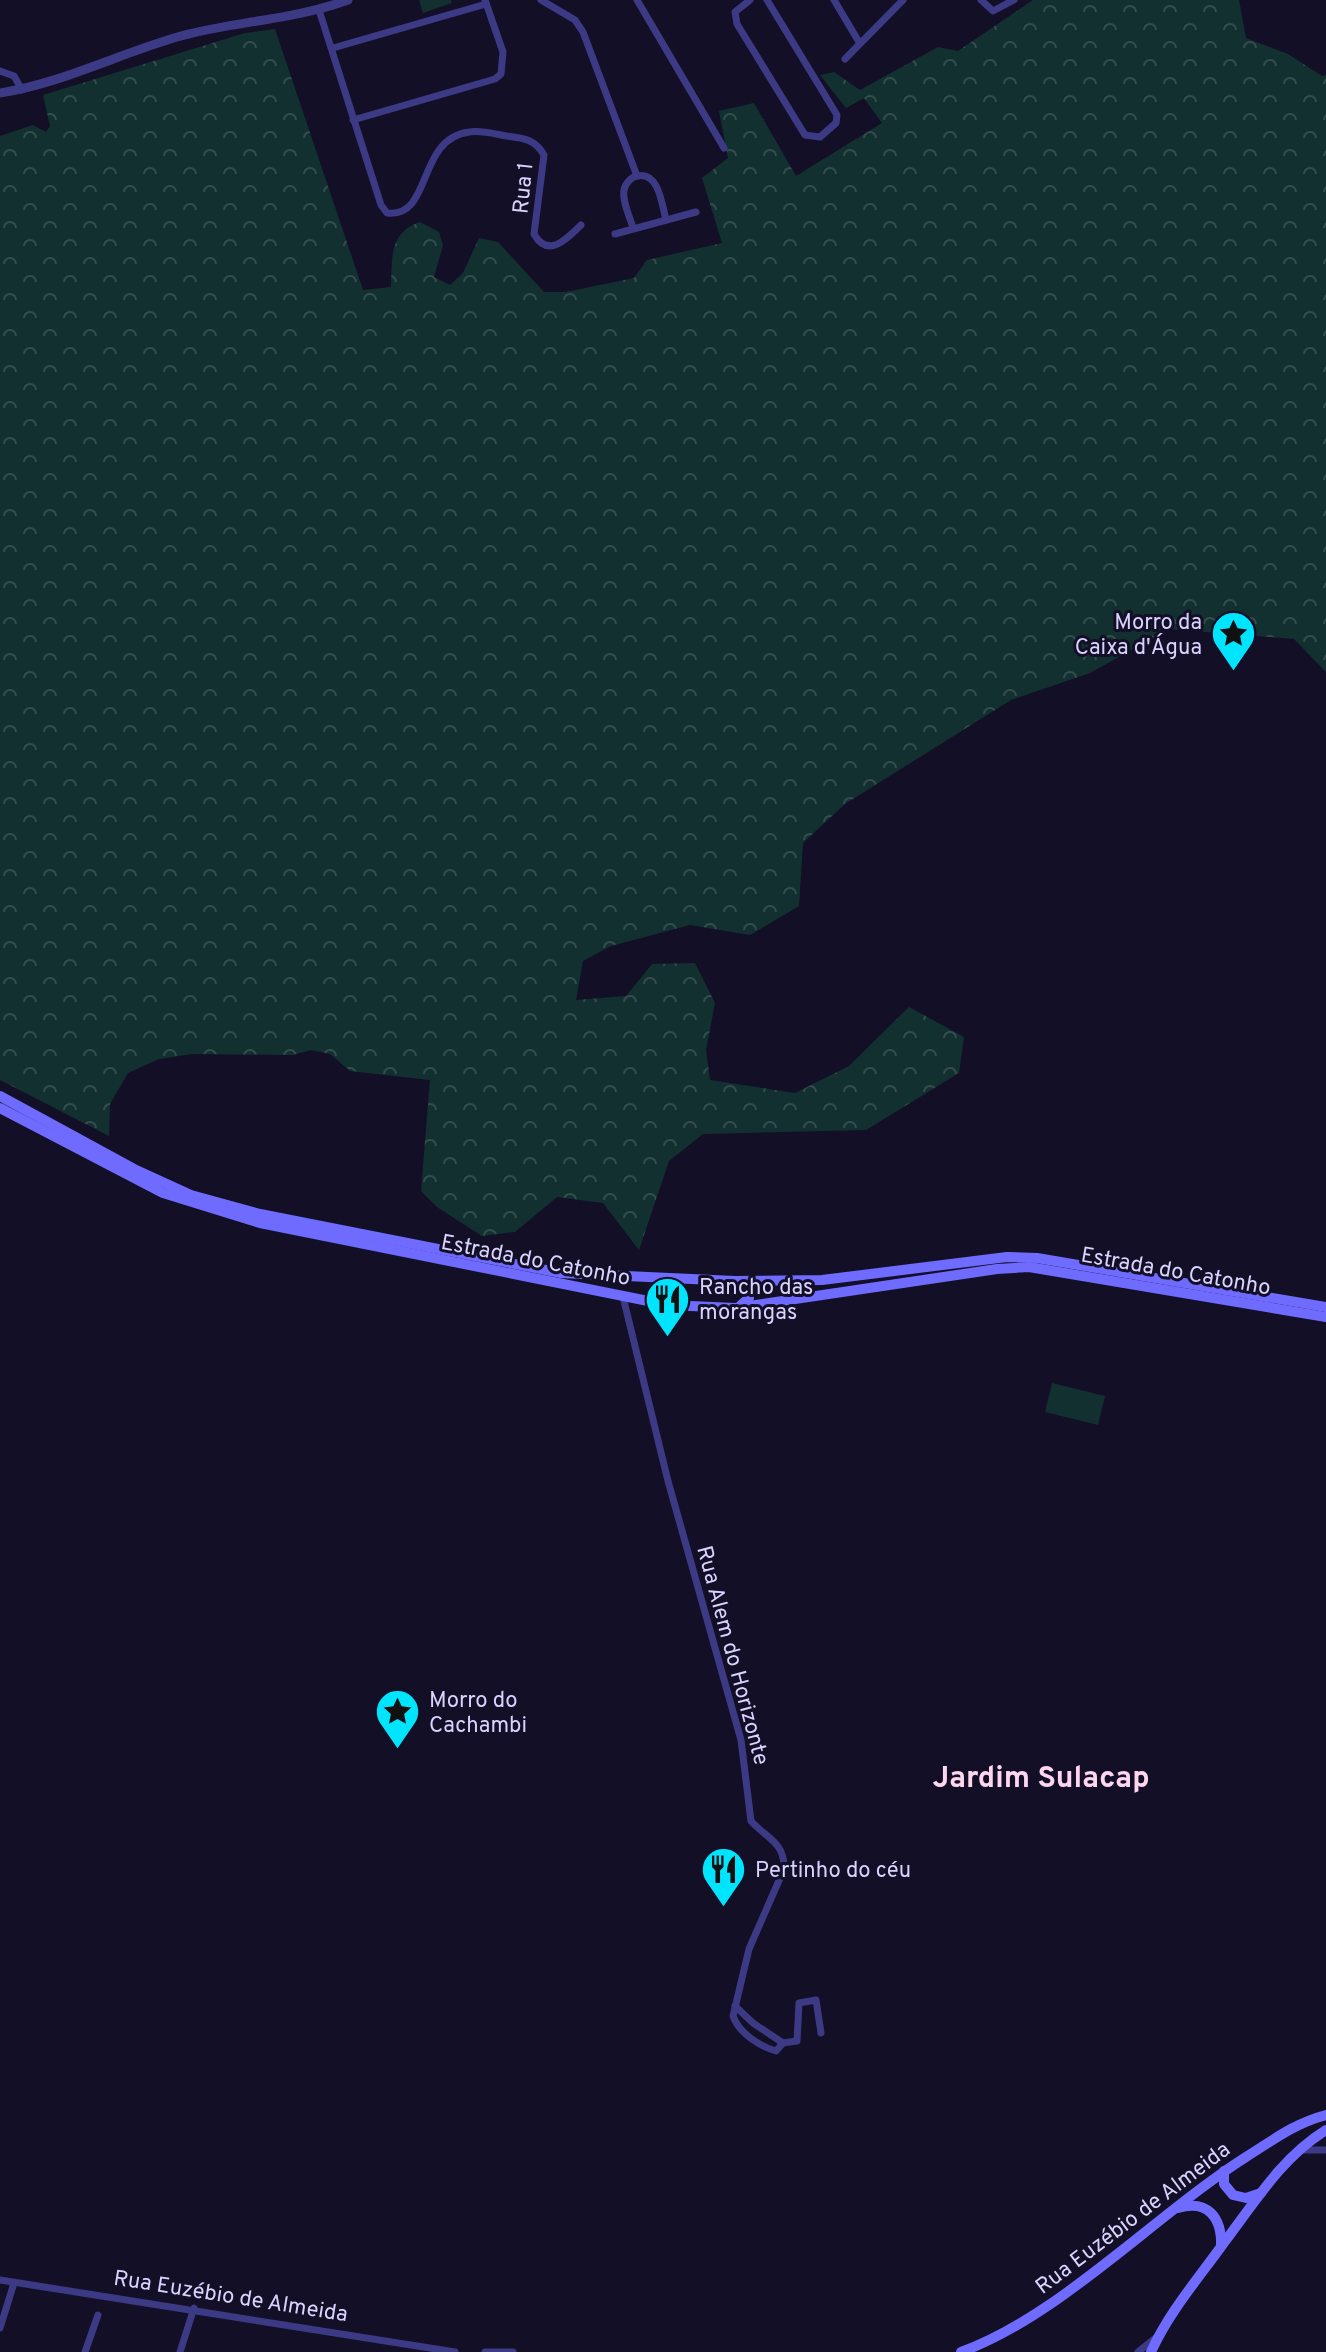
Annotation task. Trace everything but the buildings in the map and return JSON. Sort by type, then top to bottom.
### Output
[{"type":"main road","name":"Estrada do Catonho","points":[[0,1096],[134,1169],[213,1201],[539,1269],[735,1281],[855,1278],[1007,1257],[1037,1258],[1326,1307]]},
{"type":"main road","name":"Estrada do Catonho","points":[[0,1108],[150,1187],[207,1209],[260,1223],[668,1305],[735,1308],[997,1269],[1029,1267],[1326,1317]]},
{"type":"main road","points":[[665,1279],[654,1285],[652,1292],[668,1305]]},
{"type":"main road","points":[[735,1281],[745,1284],[750,1294],[745,1303],[735,1308]]},
{"type":"main road","name":"Rua Euzébio de Almeida","points":[[961,2352],[1036,2313],[1224,2171],[1288,2128],[1326,2115]]},
{"type":"main road","points":[[1151,2352],[1158,2336],[1261,2193],[1296,2150],[1326,2130]]},
{"type":"main road","points":[[1224,2171],[1224,2184],[1233,2195],[1246,2198],[1261,2193]]},
{"type":"main road","points":[[1172,2210],[1188,2205],[1207,2208],[1220,2227],[1220,2248]]},
{"type":"street","points":[[0,93],[22,90],[182,36],[319,10],[348,0]]},
{"type":"street","points":[[541,0],[575,20],[583,32],[637,176]]},
{"type":"street","points":[[637,0],[724,148]]},
{"type":"street","points":[[750,0],[735,12],[737,24],[805,135],[820,137],[836,123],[837,115],[767,0]]},
{"type":"street","points":[[834,0],[859,42]]},
{"type":"street","points":[[845,59],[903,0]]},
{"type":"street","points":[[981,0],[993,11],[1014,0]]},
{"type":"street","points":[[319,10],[353,120],[495,79],[501,74],[503,52],[486,2],[333,48]]},
{"type":"street","points":[[0,71],[14,76],[22,90]]},
{"type":"street","name":"Rua 1","points":[[353,120],[381,205],[387,213],[399,213],[410,208],[435,151],[443,143],[469,132],[483,132],[528,139],[544,155],[534,234],[538,241],[553,246],[560,244],[581,225]]},
{"type":"street","points":[[633,228],[624,193],[629,180],[637,176],[647,177],[657,186],[666,220]]},
{"type":"street","points":[[615,234],[696,212]]},
{"type":"street","name":"Rua Alem do Horizonte","points":[[623,1297],[668,1481],[741,1740],[751,1821],[782,1848],[785,1858],[784,1869],[749,1949],[735,2006]]},
{"type":"street","points":[[735,2006],[733,2016],[739,2029],[776,2051],[783,2043],[797,2041],[802,2000],[816,2000],[819,2004],[821,2033]]},
{"type":"street","points":[[735,2006],[753,2023],[783,2043]]},
{"type":"street","points":[[1296,2150],[1326,2150]]},
{"type":"street","name":"Rua Euzébio de Almeida","points":[[0,2280],[194,2308],[455,2352]]},
{"type":"street","points":[[0,2328],[14,2283]]},
{"type":"street","points":[[180,2352],[194,2308]]},
{"type":"street","points":[[85,2352],[98,2315]]},
{"type":"street","points":[[1138,2352],[1158,2336]]},
{"type":"street","points":[[485,2352],[513,2352]]},
{"type":"green space","points":[[419,0],[451,0],[452,3],[423,13]]},
{"type":"green space","points":[[1033,0],[1239,0],[1246,38],[1288,54],[1322,76],[1326,75],[1326,672],[1294,639],[1169,629],[1090,673],[1011,700],[845,804],[803,843],[799,906],[750,935],[690,925],[611,946],[583,961],[576,1000],[626,996],[652,964],[695,963],[715,1003],[706,1050],[710,1080],[795,1093],[849,1066],[909,1007],[964,1037],[959,1073],[866,1130],[703,1134],[669,1161],[639,1250],[603,1203],[557,1197],[515,1232],[482,1236],[437,1207],[421,1191],[430,1080],[350,1071],[330,1054],[311,1050],[293,1055],[192,1054],[159,1059],[128,1073],[110,1104],[109,1136],[0,1080],[0,136],[33,125],[46,132],[50,126],[43,95],[245,33],[275,29],[363,290],[391,287],[392,256],[397,239],[420,222],[439,232],[443,245],[434,277],[450,285],[463,273],[479,238],[498,242],[544,292],[566,292],[634,278],[647,260],[722,243],[702,178],[728,158],[719,111],[754,103],[796,176],[882,123],[864,98],[846,108],[820,75],[834,72],[860,90],[938,47],[958,51]]},
{"type":"green space","points":[[1052,1383],[1105,1396],[1098,1425],[1045,1412]]},
{"type":"place","name":"Morro da Caixa d'Água","points":[[1233,673]]},
{"type":"place","name":"Rancho das morangas","points":[[668,1338]]},
{"type":"place","name":"Morro do Cachambi","points":[[398,1751]]},
{"type":"place","name":"Pertinho do céu","points":[[724,1908]]},
{"type":"district","name":"Jardim Sulacap","points":[[1041,1777]]}]
